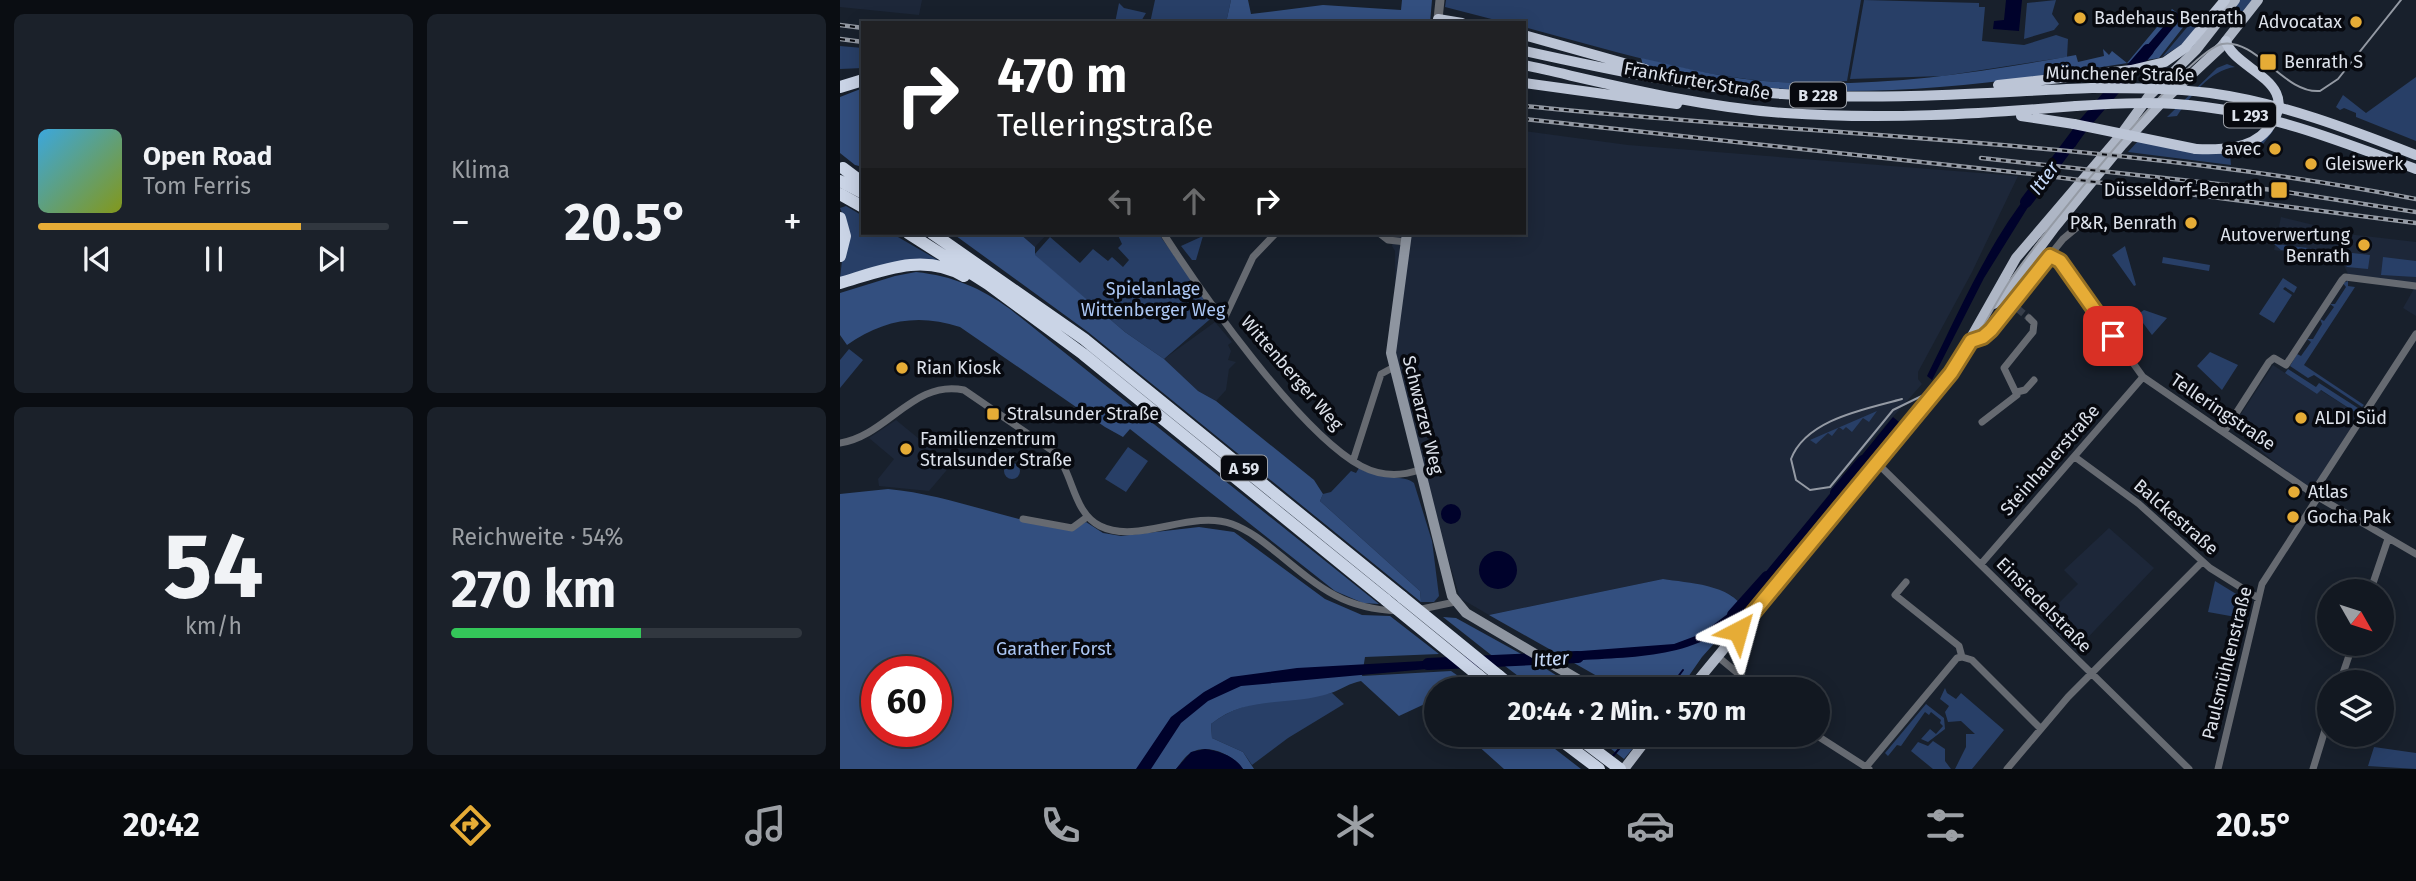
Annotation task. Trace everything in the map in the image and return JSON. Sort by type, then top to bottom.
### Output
[{"type":"highway","name":"B 228","points":[[1940,94],[1960,88],[2157,65],[2179,54],[2225,0]]},
{"type":"highway","points":[[1526,36],[1646,69],[1652,76]]},
{"type":"highway","points":[[2013,111],[2020,116],[2196,149],[2226,148],[2249,143],[2266,131],[2276,113],[2276,97],[2266,79],[2233,54],[2226,41]]},
{"type":"highway","name":"Frankfurter Straße","points":[[1526,51],[1713,87],[1836,96],[1940,94]]},
{"type":"highway","name":"Frankfurter Straße","points":[[1526,65],[1691,101],[1782,113],[1846,116],[2013,111],[2076,106]]},
{"type":"highway","points":[[840,75],[861,73]]},
{"type":"highway","points":[[840,87],[861,81]]},
{"type":"highway","points":[[1526,83],[1676,104],[1691,101]]},
{"type":"highway","name":"Münchener Straße","points":[[1940,94],[2092,88],[2185,90],[2234,97],[2322,120],[2416,155]]},
{"type":"highway","name":"Münchener Straße","points":[[2076,106],[2176,104],[2228,111],[2304,129],[2416,169]]},
{"type":"highway","points":[[841,182],[861,179]]},
{"type":"highway","points":[[841,182],[861,198]]},
{"type":"highway","points":[[840,218],[845,236],[840,256]]},
{"type":"highway","name":"A 59","points":[[911,235],[1024,309],[1140,399],[1480,677]]},
{"type":"highway","name":"A 59","points":[[936,235],[1084,339],[1500,677]]},
{"type":"highway","points":[[840,283],[905,264],[929,264],[961,274],[1011,309],[1024,309]]},
{"type":"highway","points":[[1574,747],[1600,764],[1622,769]]},
{"type":"highway","points":[[1585,747],[1600,764]]},
{"type":"main road","points":[[1700,677],[1951,373],[1992,306],[1999,286],[2016,258],[2120,136],[2139,107],[2196,50],[2235,0]]},
{"type":"main road","points":[[1992,306],[2009,289],[2055,227],[2137,128],[2226,41],[2258,0]]},
{"type":"main road","points":[[2224,16],[2226,27],[2235,29]]},
{"type":"main road","name":"Schwarzer Weg","points":[[1407,237],[1392,334],[1394,367],[1455,602]]},
{"type":"main road","points":[[1455,602],[1466,613],[1574,677]]},
{"type":"main road","points":[[1622,769],[1640,747]]},
{"type":"street","points":[[1438,21],[1440,0]]},
{"type":"street","points":[[1971,341],[1987,334],[2015,306],[2063,239],[2081,225]]},
{"type":"street","name":"Wittenberger Weg","points":[[1164,235],[1224,319],[1299,411],[1353,461],[1377,473],[1394,475],[1419,470]]},
{"type":"street","points":[[1224,319],[1253,257],[1274,235]]},
{"type":"street","points":[[1382,235],[1388,240],[1407,237]]},
{"type":"street","name":"Telleringstraße","points":[[2050,256],[2060,261],[2143,377],[2316,495],[2416,554]]},
{"type":"street","points":[[2224,432],[2274,358],[2286,365],[2345,277],[2416,286]]},
{"type":"street","points":[[2017,392],[2004,368],[2033,332],[2034,323],[2029,318]]},
{"type":"street","name":"Paulsmühlenstraße","points":[[2218,769],[2262,584],[2416,334]]},
{"type":"street","name":"Wittenberger Weg","points":[[1353,461],[1381,374],[1394,367]]},
{"type":"street","name":"Steinhauerstraße","points":[[1981,564],[2143,377]]},
{"type":"street","points":[[2017,392],[2025,390],[2034,380]]},
{"type":"street","points":[[840,443],[866,434],[927,393],[947,387],[964,390],[1053,451],[1062,461],[1087,517],[1102,527],[1124,530],[1190,521],[1223,521],[1258,538],[1324,591],[1353,605],[1407,611],[1439,608],[1455,602]]},
{"type":"street","points":[[1982,422],[2016,397],[2017,392]]},
{"type":"street","name":"Balckestraße","points":[[2075,457],[2139,504],[2202,562],[2258,598]]},
{"type":"street","name":"Einsiedelstraße","points":[[1877,463],[2189,769]]},
{"type":"street","points":[[1023,519],[1072,528],[1087,517]]},
{"type":"street","points":[[2374,579],[2388,539]]},
{"type":"street","points":[[2007,769],[2040,729],[2202,562]]},
{"type":"street","points":[[1906,582],[1895,596],[1959,646],[1962,657]]},
{"type":"street","points":[[1717,656],[1742,677]]},
{"type":"street","points":[[1830,744],[1868,768],[1956,658],[1962,657],[1972,660],[2040,729]]},
{"type":"street","points":[[2313,769],[2320,747]]},
{"type":"shaded area","points":[[840,0],[922,0],[919,15],[840,7]]},
{"type":"shaded area","points":[[2006,0],[2022,0],[2019,31],[1993,29],[1994,21],[2004,20]]},
{"type":"shaded area","points":[[2176,12],[2182,17],[2147,60],[2133,62]]},
{"type":"shaded area","points":[[2075,128],[2085,131],[2075,147],[2063,145]]},
{"type":"shaded area","points":[[1526,131],[1628,145],[2018,176],[1972,272],[1918,372],[1918,379],[1922,384],[1841,475],[1843,477],[1741,604],[1731,595],[1663,579],[1489,615],[1460,598],[1421,469],[1396,354],[1395,251],[1392,246],[1394,236],[1526,235]]},
{"type":"shaded area","points":[[2031,190],[2038,191],[1984,278],[1932,380],[1927,376],[1974,280],[2000,234]]},
{"type":"shaded area","points":[[2281,217],[2330,229],[2330,232],[2416,242],[2416,316],[2403,308],[2415,287],[2349,276],[2341,259],[2274,250]]},
{"type":"shaded area","points":[[1021,235],[1046,235],[1035,247]]},
{"type":"shaded area","points":[[1215,322],[1232,342],[1228,345],[1231,351],[1228,360],[1236,362],[1229,369],[1226,390],[1216,401],[1198,391],[1164,359]]},
{"type":"shaded area","points":[[2273,365],[2317,394],[2320,390],[2361,416],[2314,489],[2310,490],[2232,428]]},
{"type":"shaded area","points":[[1893,417],[1899,422],[1855,476],[1849,471]]},
{"type":"shaded area","name":"Familienzentrum Stralsunder Straße","points":[[896,420],[951,465],[929,491],[879,486],[878,479],[894,459],[869,438]]},
{"type":"shaded area","points":[[1843,478],[1849,482],[1760,591],[1754,586]]},
{"type":"shaded area","points":[[1447,504],[1455,504],[1461,514],[1455,524],[1447,524],[1441,518],[1441,510]]},
{"type":"shaded area","points":[[2109,528],[2154,568],[2075,651],[2043,619],[2078,584],[2064,570]]},
{"type":"shaded area","points":[[1498,551],[1511,557],[1517,570],[1511,583],[1498,589],[1485,583],[1479,570],[1485,557]]},
{"type":"shaded area","points":[[1741,604],[1746,608],[1729,625],[1688,647],[1641,656],[1569,661],[1555,653],[1674,644],[1701,634]]},
{"type":"shaded area","points":[[1441,660],[1449,667],[1241,686],[1208,701],[1181,723],[1151,769],[1136,769],[1171,717],[1204,692],[1231,677],[1297,668]]},
{"type":"shaded area","points":[[1205,749],[1226,755],[1243,769],[1176,769],[1191,752]]},
{"type":"green space","points":[[1155,0],[1231,0],[1226,21],[1150,21]]},
{"type":"green space","points":[[1231,0],[1248,0],[1251,14],[1323,5],[1401,10],[1402,0],[1432,0],[1430,21],[1226,21]]},
{"type":"green space","points":[[1446,0],[1861,0],[1847,81],[1794,83],[1745,79],[1681,68],[1526,28],[1526,21],[1499,21],[1445,7]]},
{"type":"green space","points":[[1864,0],[1979,3],[1979,7],[1985,7],[1982,41],[2024,45],[2056,35],[2068,39],[2067,57],[1943,76],[1850,79]]},
{"type":"green space","points":[[2056,0],[2052,14],[2059,24],[2054,30],[2024,39],[2027,3]]},
{"type":"green space","points":[[2239,0],[2254,0],[2233,23],[2228,17]]},
{"type":"green space","points":[[1119,3],[1124,8],[1146,13],[1141,21],[1115,21]]},
{"type":"green space","points":[[2172,9],[2188,21],[2159,58],[2127,63]]},
{"type":"green space","points":[[2194,19],[2201,24],[2189,40],[2162,57]]},
{"type":"green space","points":[[840,46],[861,48],[861,68],[840,69]]},
{"type":"green space","points":[[2103,49],[2109,55],[2112,51],[2127,63],[1966,85],[1836,91],[1771,88],[1706,80],[1643,65],[1641,58],[1743,79],[1853,83],[1928,78],[2076,55],[2078,62],[2104,56]]},
{"type":"green space","points":[[2227,64],[2235,67],[2217,73],[2194,93],[2177,116],[2167,117],[2217,68]]},
{"type":"green space","points":[[2416,77],[2416,141],[2356,117],[2356,113],[2336,107],[2343,95],[2366,113]]},
{"type":"green space","points":[[861,89],[861,166],[840,153],[840,97]]},
{"type":"green space","points":[[2270,129],[2273,131],[2260,148],[2230,154],[2231,165],[2128,152],[2138,141],[2223,151]]},
{"type":"green space","points":[[846,206],[861,215],[861,235],[894,235],[943,263],[840,279],[846,222],[840,208]]},
{"type":"green space","points":[[955,235],[1021,235],[1035,247],[1035,255],[1125,332],[1164,359],[1198,391],[1216,401],[1314,480],[1323,494],[1320,501],[1420,591],[1421,602],[1088,332]]},
{"type":"green space","name":"Spielanlage Wittenberger Weg","points":[[1118,235],[1159,235],[1216,314],[1164,359],[1125,332],[1034,255],[1050,237],[1080,263],[1093,249],[1108,261],[1112,257],[1123,267],[1129,260],[1118,248],[1122,244]]},
{"type":"green space","points":[[1203,236],[1196,260],[1192,260],[1181,246]]},
{"type":"green space","points":[[2274,244],[2370,255],[2368,269],[2347,267],[2340,257],[2281,250]]},
{"type":"green space","points":[[2125,246],[2136,285],[2134,286],[2112,255]]},
{"type":"green space","points":[[2163,257],[2210,265],[2209,271],[2162,263]]},
{"type":"green space","points":[[2383,257],[2416,261],[2416,277],[2381,275]]},
{"type":"green space","points":[[916,272],[966,284],[1010,309],[1379,604],[1363,603],[1335,591],[1130,429],[1123,437],[1105,427],[960,327],[930,320],[901,321],[860,336],[847,345],[840,335],[840,293]]},
{"type":"green space","points":[[2283,278],[2297,287],[2294,293],[2285,287],[2283,289],[2292,295],[2274,323],[2259,314]]},
{"type":"green space","points":[[2348,281],[2348,286],[2355,287],[2304,365],[2364,405],[2362,407],[2314,375],[2308,378],[2290,366],[2297,354],[2301,356],[2311,342],[2307,339],[2313,339],[2322,324],[2320,319],[2324,321],[2334,307],[2330,304],[2335,304],[2346,287],[2343,283]]},
{"type":"green space","points":[[2144,310],[2167,318],[2152,335],[2137,315]]},
{"type":"green space","points":[[849,349],[863,360],[840,388],[840,360]]},
{"type":"green space","points":[[2210,352],[2238,365],[2222,390],[2197,366]]},
{"type":"green space","points":[[2288,369],[2316,387],[2319,383],[2361,410],[2358,414],[2321,390],[2317,394],[2285,373]]},
{"type":"green space","points":[[1877,411],[1869,422],[1863,418],[1852,432],[1846,427],[1843,430],[1839,427]]},
{"type":"green space","points":[[1838,428],[1832,436],[1828,433],[1816,444],[1810,440]]},
{"type":"green space","points":[[1128,447],[1148,461],[1126,492],[1105,479]]},
{"type":"green space","points":[[1012,463],[1018,465],[1018,477],[1012,479],[1006,477],[1004,471],[1006,465]]},
{"type":"green space","points":[[1359,468],[1414,483],[1432,541],[1439,596],[1434,602],[1421,602],[1420,591],[1320,501],[1323,494],[1331,492],[1351,471],[1356,473]]},
{"type":"green space","name":"Garather Forst","points":[[888,489],[911,492],[1072,530],[1086,522],[1103,533],[1121,536],[1199,527],[1234,532],[1325,599],[1362,615],[1390,616],[1439,654],[1365,657],[1362,676],[1451,671],[1460,677],[1424,677],[1424,704],[1399,716],[1361,681],[1316,697],[1240,708],[1211,724],[1212,738],[1243,752],[1254,769],[1243,769],[1227,755],[1205,749],[1190,753],[1176,769],[840,769],[840,494]]},
{"type":"green space","points":[[1663,579],[1719,590],[1738,601],[1744,610],[1702,657],[1688,677],[1599,677],[1489,615]]},
{"type":"green space","points":[[2215,581],[2251,603],[2247,619],[2208,612]]},
{"type":"green space","points":[[1443,617],[1456,618],[1523,655],[1495,658]]},
{"type":"green space","points":[[1532,660],[1559,677],[1519,677],[1501,663]]},
{"type":"green space","points":[[1945,688],[1947,693],[1956,699],[1961,693],[2004,730],[1972,769],[1955,769],[1966,747],[1966,734],[1975,734],[1961,721],[1948,722],[1945,712],[1949,706],[1940,699]]},
{"type":"green space","points":[[1332,693],[1344,704],[1288,738],[1252,765],[1243,752],[1212,738],[1211,724],[1238,709],[1285,698]]},
{"type":"green space","points":[[1926,704],[1944,718],[1945,729],[1928,742],[1921,739],[1930,729],[1936,734],[1943,726],[1941,720],[1931,712],[1929,715],[1925,712],[1901,746],[1897,745],[1888,756],[1885,753]]},
{"type":"green space","points":[[1933,741],[1945,749],[1945,761],[1951,769],[1933,769],[1911,751],[1918,742],[1928,746]]},
{"type":"green space","points":[[1479,747],[1553,747],[1581,769],[1504,769]]},
{"type":"green space","points":[[1608,747],[1634,747],[1624,759]]},
{"type":"green space","points":[[2374,747],[2416,753],[2416,769],[2368,766]]},
{"type":"waterway","name":"Itter","points":[[2026,202],[2085,123],[2148,50]]},
{"type":"waterway","name":"Itter","points":[[1836,493],[1863,461]]},
{"type":"waterway","name":"Itter","points":[[1733,615],[1767,577]]},
{"type":"waterway","name":"Itter","points":[[1428,664],[1578,657]]},
{"type":"waterway","points":[[1678,677],[1683,670]]},
{"type":"waterway","points":[[1612,757],[1621,747]]},
{"type":"tunnel","points":[[2018,309],[2029,318]]},
{"type":"tram line","points":[[1902,399],[1839,418],[1810,434],[1799,445],[1791,459],[1796,480],[1810,490],[1830,487],[1893,410],[1950,379],[2011,279],[2050,227],[2147,111],[2204,55],[2222,44],[2235,44],[2259,57],[2294,84],[2307,90],[2320,91],[2338,79],[2401,0]]},
{"type":"railway","points":[[840,25],[861,28]]},
{"type":"railway","points":[[840,39],[861,42]]},
{"type":"railway","points":[[1526,106],[2083,152],[2305,180],[2416,199]]},
{"type":"railway","points":[[1526,119],[2040,175],[2416,223]]},
{"type":"railway","points":[[1981,158],[2273,190],[2416,212]]},
{"type":"place","name":"Badehaus Benrath","points":[[2080,18]]},
{"type":"place","name":"Advocatax","points":[[2356,22]]},
{"type":"place","name":"Benrath S","points":[[2268,62]]},
{"type":"place","name":"avec","points":[[2275,149]]},
{"type":"place","name":"Gleiswerk","points":[[2311,164]]},
{"type":"place","name":"Düsseldorf-Benrath","points":[[2279,190]]},
{"type":"place","name":"P&R, Benrath","points":[[2191,223]]},
{"type":"place","name":"Autoverwertung Benrath","points":[[2364,245]]},
{"type":"place","name":"Rian Kiosk","points":[[902,368]]},
{"type":"place","name":"Stralsunder Straße","points":[[993,414]]},
{"type":"place","name":"ALDI Süd","points":[[2301,418]]},
{"type":"place","name":"Familienzentrum Stralsunder Straße","points":[[906,449]]},
{"type":"place","name":"Atlas","points":[[2294,492]]},
{"type":"place","name":"Gocha Pak","points":[[2293,517]]},
{"type":"route","points":[[1738,631],[1951,373],[1971,341],[1983,337],[1991,330],[2050,256],[2060,261],[2113,336]]}]
